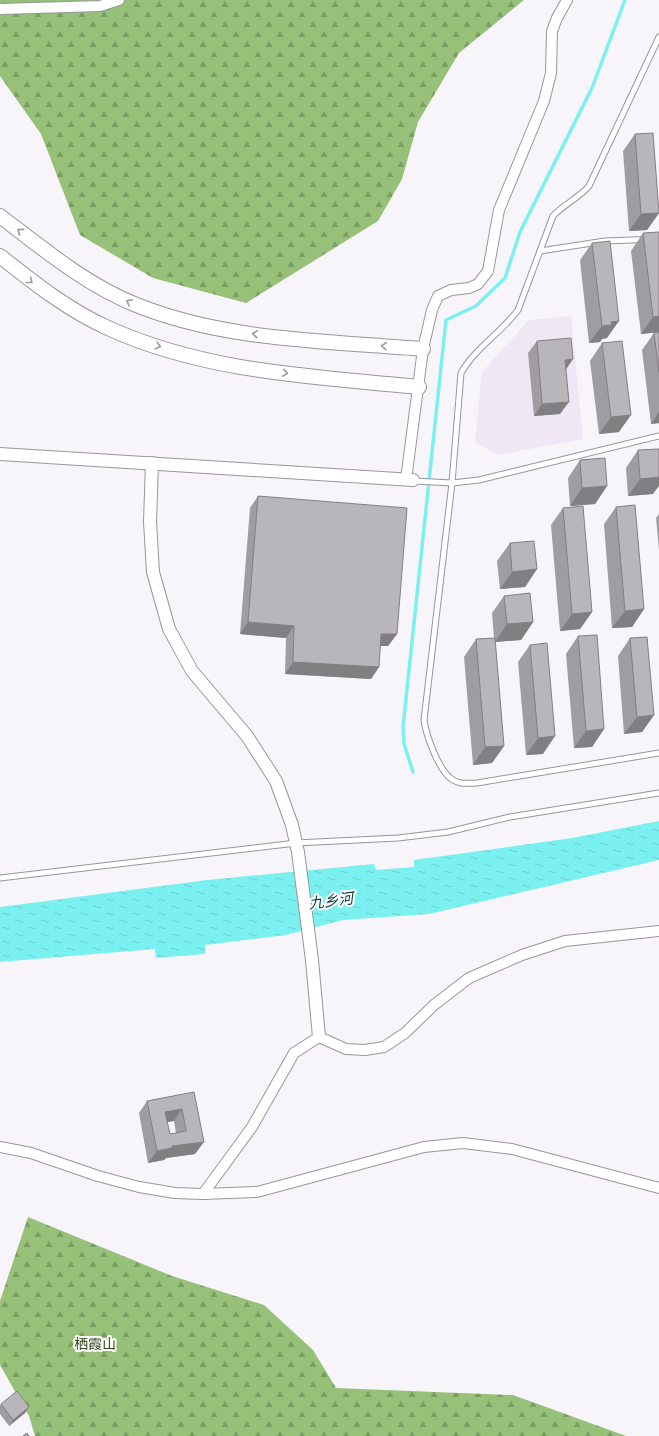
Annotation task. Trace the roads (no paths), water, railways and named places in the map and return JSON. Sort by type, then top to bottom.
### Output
[{"type":"main road","points":[[0,216],[81,276],[133,304],[188,322],[244,334],[423,349]]},
{"type":"main road","points":[[0,256],[44,291],[74,310],[108,328],[151,344],[195,357],[256,368],[320,378],[418,387]]},
{"type":"street","points":[[0,9],[100,6],[118,0]]},
{"type":"street","points":[[0,454],[410,480],[418,387],[423,349],[432,310],[438,296],[451,290],[469,288],[478,284],[488,271],[499,210],[544,101],[551,73],[552,31],[567,0]]},
{"type":"street","points":[[152,463],[150,522],[153,572],[169,629],[192,671],[247,736],[276,781],[292,825],[297,847],[312,960],[319,1037]]},
{"type":"street","points":[[319,1037],[346,1049],[365,1050],[384,1047],[405,1032],[434,1005],[468,978],[522,955],[565,941],[659,931]]},
{"type":"street","points":[[203,1194],[252,1127],[294,1053],[319,1037]]},
{"type":"street","points":[[0,1147],[31,1153],[98,1176],[139,1187],[175,1193],[203,1194],[257,1192],[424,1147],[463,1142],[512,1149],[659,1188]]},
{"type":"lane","points":[[659,37],[589,186],[583,194],[560,208],[553,216],[518,310],[512,318],[469,359],[461,373],[452,483],[424,720],[426,730],[445,772],[453,780],[463,784],[659,753]]},
{"type":"lane","points":[[540,251],[605,241],[659,238]]},
{"type":"lane","points":[[410,480],[452,483],[479,480],[659,436]]},
{"type":"lane","points":[[0,878],[448,832],[510,817],[659,793]]},
{"type":"water","name":"九乡河","points":[[659,821],[659,860],[429,914],[343,920],[286,935],[205,945],[205,954],[156,958],[155,949],[0,962],[0,907],[207,880],[374,864],[376,870],[414,867],[414,860],[572,838]]},
{"type":"waterway","points":[[413,772],[404,744],[403,727],[446,320],[476,306],[505,278],[520,232],[592,88],[625,0]]},
{"type":"park label","name":"栖霞山","points":[[95,1344]]}]
